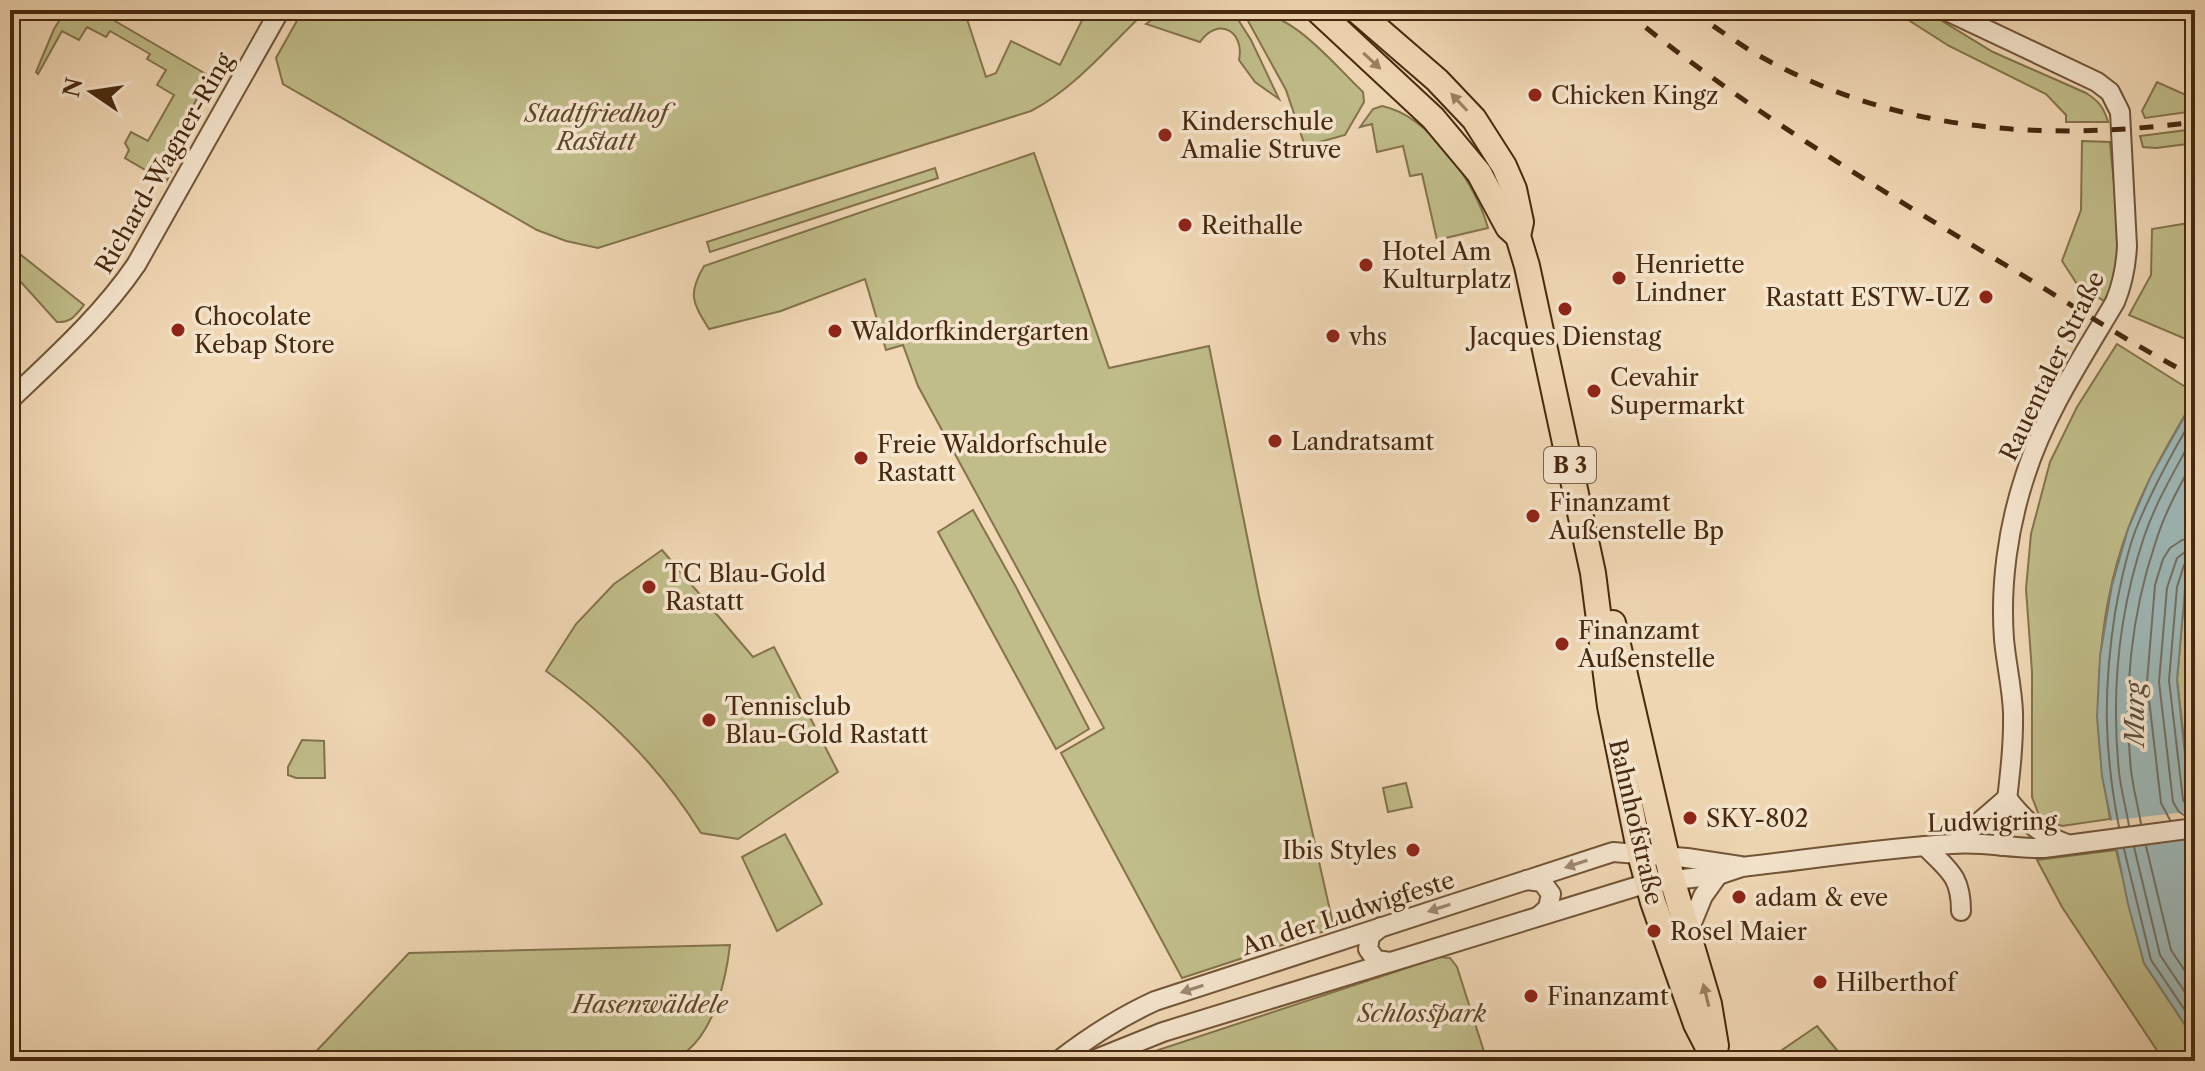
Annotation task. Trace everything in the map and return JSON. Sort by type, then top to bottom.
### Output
[{"type":"main road","name":"Bahnhofstraße","points":[[1317,10],[1433,118],[1479,173],[1508,227],[1518,236]]},
{"type":"main road","name":"Bahnhofstraße","points":[[1356,10],[1437,80],[1474,119],[1504,166],[1514,189],[1521,222],[1518,236],[1593,573],[1610,706],[1640,854],[1696,1024],[1716,1061]]},
{"type":"main road","name":"Bahnhofstraße","points":[[1593,573],[1613,624],[1670,867],[1709,1004],[1716,1061]]},
{"type":"street","name":"Richard-Wagner-Ring","points":[[10,400],[96,317],[117,292],[163,218],[280,10]]},
{"type":"street","name":"Rauentaler Straße","points":[[1945,10],[2097,82],[2110,92],[2120,112],[2127,246],[2121,288],[2037,443],[2024,477],[2009,545],[2003,611],[2013,708],[2002,846]]},
{"type":"street","points":[[1955,843],[2007,798],[2044,841]]},
{"type":"street","name":"Ludwigring","points":[[1648,883],[1670,867],[1742,867],[1955,843],[2002,846],[2044,841],[2070,845],[2195,828]]},
{"type":"street","points":[[1925,846],[1956,880],[1961,911]]},
{"type":"street","name":"An der Ludwigfeste","points":[[1058,1061],[1126,1015],[1155,1001],[1613,852],[1640,854],[1670,867]]},
{"type":"street","name":"Ludwigring","points":[[1670,867],[1718,875],[1742,867]]},
{"type":"street","points":[[1689,930],[1703,896],[1718,875]]},
{"type":"street","points":[[1527,880],[1542,882],[1551,894],[1548,908],[1537,917]]},
{"type":"street","points":[[1091,1061],[1163,1032],[1648,883]]},
{"type":"street","points":[[1381,927],[1370,936],[1368,949],[1376,960],[1390,962]]},
{"type":"green space","points":[[66,10],[96,10],[211,77],[209,101],[199,95],[161,166],[171,172],[166,182],[125,158],[129,150],[125,143],[131,132],[148,141],[174,95],[157,85],[166,70],[147,59],[150,54],[110,31],[106,37],[87,27],[79,40],[62,31],[38,74],[36,72],[54,29]]},
{"type":"green space","name":"Stadtfriedhof Rastatt","points":[[303,10],[964,10],[986,77],[996,73],[1011,41],[1060,65],[1087,10],[1144,10],[1077,79],[1031,111],[598,248],[537,230],[283,84],[276,58]]},
{"type":"green space","points":[[1174,10],[1232,10],[1251,40],[1279,99],[1255,82],[1239,60],[1238,41],[1228,30],[1215,30],[1200,42],[1146,24]]},
{"type":"green space","points":[[1242,10],[1278,18],[1294,28],[1363,92],[1364,102],[1345,135],[1305,146],[1286,90]]},
{"type":"green space","points":[[1900,10],[1924,10],[1993,52],[2086,93],[2100,105],[2108,122],[2066,122],[2066,115],[2046,94],[1949,46],[1899,14]]},
{"type":"green space","points":[[2195,81],[2195,111],[2145,118],[2142,111],[2157,82],[2188,96]]},
{"type":"green space","points":[[1382,106],[1400,112],[1417,123],[1448,154],[1473,192],[1488,228],[1437,240],[1422,174],[1410,176],[1403,146],[1377,152],[1372,124],[1360,127],[1373,109]]},
{"type":"green space","points":[[2195,129],[2195,143],[2156,148],[2143,147],[2140,136]]},
{"type":"green space","points":[[2082,141],[2110,142],[2117,252],[2113,283],[2104,301],[2077,284],[2062,261],[2081,210]]},
{"type":"green space","points":[[1034,153],[1109,368],[1209,346],[1259,596],[1334,928],[1182,978],[1061,753],[1104,728],[918,386],[903,345],[886,350],[865,279],[781,311],[709,329],[694,299],[695,284],[704,266]]},
{"type":"green space","points":[[935,168],[938,178],[710,252],[707,242]]},
{"type":"green space","points":[[2195,222],[2195,343],[2129,315],[2151,275],[2152,229]]},
{"type":"green space","points":[[11,247],[84,305],[76,315],[70,320],[57,322],[10,270]]},
{"type":"green space","points":[[2117,344],[2195,393],[2195,398],[2158,462],[2135,512],[2108,600],[2099,709],[2100,746],[2110,819],[2062,826],[2040,818],[2032,797],[2032,672],[2026,589],[2031,534],[2050,462],[2077,407]]},
{"type":"green space","points":[[973,510],[1089,729],[1056,749],[938,532]]},
{"type":"green space","name":"Tennisclub Blau-Gold Rastatt","points":[[662,550],[753,657],[774,647],[838,772],[738,839],[701,833],[668,786],[632,744],[591,706],[546,671],[576,624],[614,584]]},
{"type":"green space","points":[[2195,557],[2195,808],[2192,808],[2177,680],[2185,589]]},
{"type":"green space","points":[[302,740],[324,741],[325,778],[288,775],[288,767]]},
{"type":"green space","points":[[1406,783],[1412,807],[1388,812],[1383,788]]},
{"type":"green space","points":[[785,834],[822,904],[777,931],[742,857]]},
{"type":"green space","points":[[2116,850],[2144,963],[2195,1040],[2195,1061],[2164,1061],[2062,907],[2037,860]]},
{"type":"green space","name":"Hasenwäldele","points":[[730,945],[718,1002],[705,1030],[685,1052],[671,1061],[307,1061],[409,953]]},
{"type":"green space","name":"Schlosspark","points":[[1440,957],[1450,958],[1457,967],[1487,1061],[1147,1061],[1155,1051]]},
{"type":"green space","points":[[1817,1026],[1846,1061],[1770,1061],[1769,1059]]},
{"type":"water","name":"Murg","points":[[2195,398],[2195,557],[2185,589],[2177,680],[2195,824],[2195,1040],[2144,963],[2128,904],[2102,776],[2097,717],[2100,656],[2112,585],[2128,529],[2151,476]]},
{"type":"pier","points":[[2195,811],[2195,839],[2112,850],[2106,821]]},
{"type":"railway","points":[[1624,10],[1713,78],[1806,142],[2095,320],[2195,377]]},
{"type":"railway","points":[[1690,10],[1756,54],[1808,80],[1861,100],[1915,115],[1970,125],[2025,130],[2081,131],[2195,122]]},
{"type":"place","name":"Chicken Kingz","points":[[1535,95]]},
{"type":"place","name":"Kinderschule Amalie Struve","points":[[1165,135]]},
{"type":"place","name":"Reithalle","points":[[1185,225]]},
{"type":"place","name":"Hotel Am Kulturplatz","points":[[1366,265]]},
{"type":"place","name":"Henriette Lindner","points":[[1619,278]]},
{"type":"place","name":"Rastatt ESTW-UZ","points":[[1986,297]]},
{"type":"place","name":"Jacques Dienstag","points":[[1565,309]]},
{"type":"place","name":"Chocolate Kebap Store","points":[[178,330]]},
{"type":"place","name":"Waldorfkindergarten","points":[[835,331]]},
{"type":"place","name":"vhs","points":[[1333,336]]},
{"type":"place","name":"Cevahir Supermarkt","points":[[1594,391]]},
{"type":"place","name":"Landratsamt","points":[[1275,441]]},
{"type":"place","name":"Freie Waldorfschule Rastatt","points":[[861,458]]},
{"type":"place","name":"Finanzamt Außenstelle Bp","points":[[1533,516]]},
{"type":"place","name":"TC Blau-Gold Rastatt","points":[[649,587]]},
{"type":"place","name":"Finanzamt Außenstelle","points":[[1562,644]]},
{"type":"place","name":"Tennisclub Blau-Gold Rastatt","points":[[709,720]]},
{"type":"place","name":"SKY-802","points":[[1690,818]]},
{"type":"place","name":"Ibis Styles","points":[[1413,850]]},
{"type":"place","name":"adam & eve","points":[[1739,897]]},
{"type":"place","name":"Rosel Maier","points":[[1654,931]]},
{"type":"place","name":"Hilberthof","points":[[1820,982]]},
{"type":"place","name":"Finanzamt","points":[[1531,996]]}]
